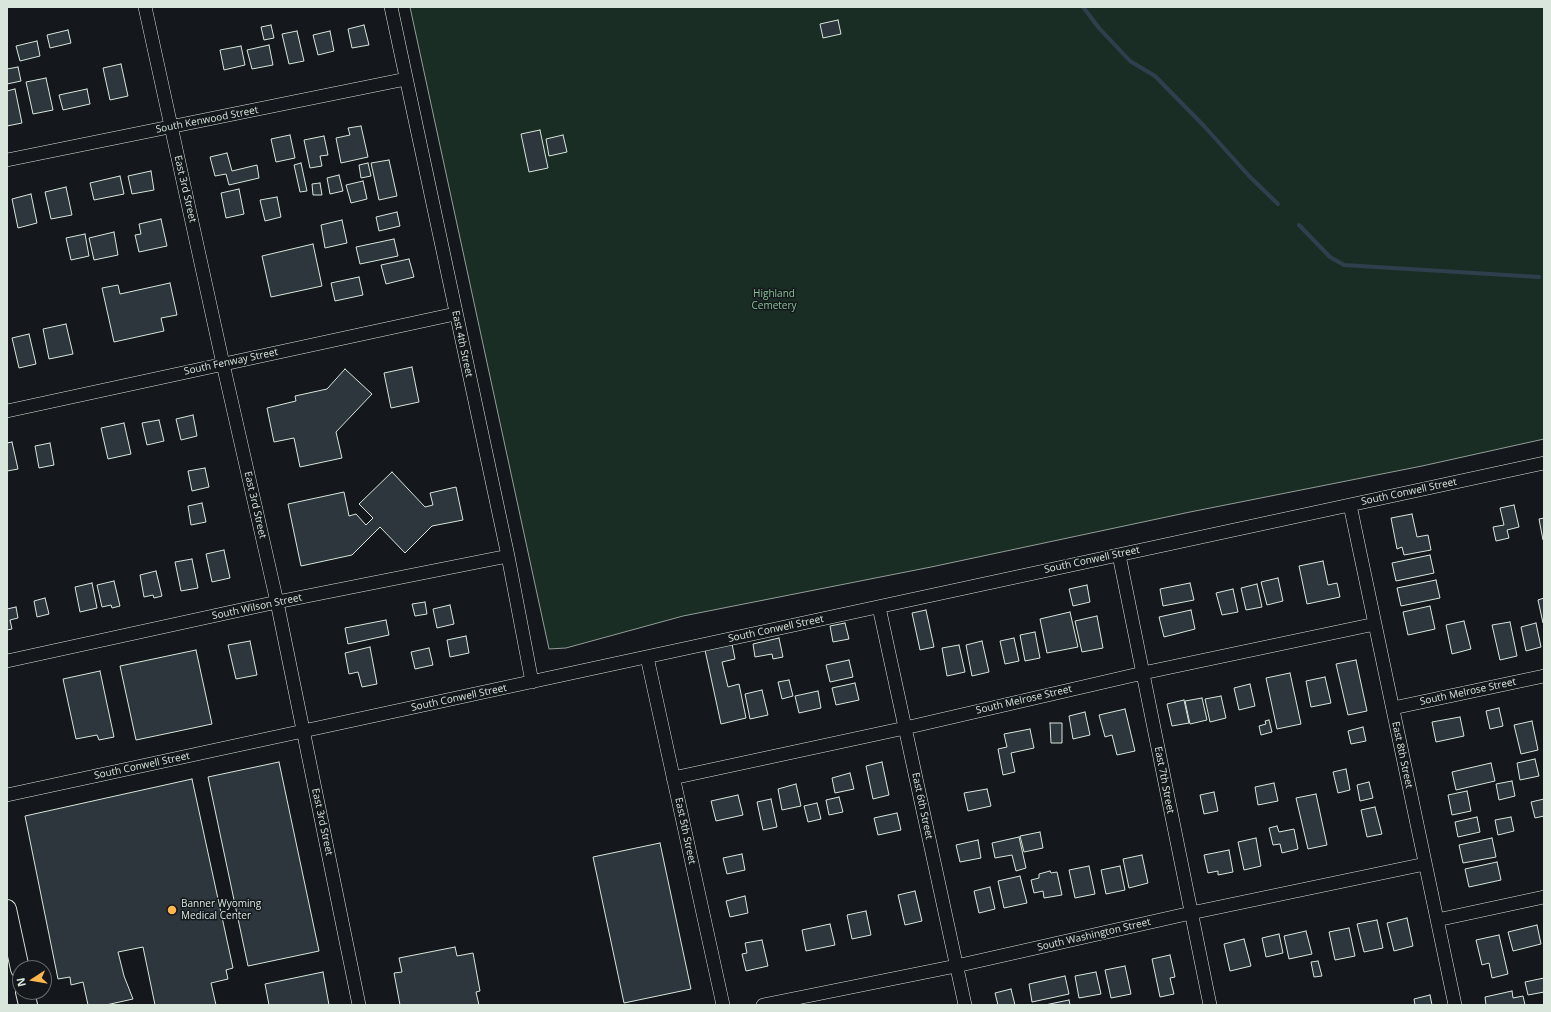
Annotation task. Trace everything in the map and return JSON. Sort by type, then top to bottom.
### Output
[{"type":"main road","points":[[7,909],[18,960]]},
{"type":"street","name":"East 3rd Street","points":[[144,7],[277,602],[359,1005]]},
{"type":"street","name":"East 4th Street","points":[[391,7],[455,314],[508,556],[532,682]]},
{"type":"street","name":"South Kenwood Street","points":[[7,160],[406,79]]},
{"type":"street","name":"South Fenway Street","points":[[7,411],[455,314]]},
{"type":"street","name":"South Conwell Street","points":[[7,796],[1544,463]]},
{"type":"street","name":"East 8th Street","points":[[1350,504],[1454,1005]]},
{"type":"street","name":"East 7th Street","points":[[1119,555],[1210,1005]]},
{"type":"street","name":"South Wilson Street","points":[[7,662],[277,602],[508,556]]},
{"type":"street","name":"East 6th Street","points":[[879,607],[965,1005]]},
{"type":"street","name":"South Melrose Street","points":[[673,778],[905,728],[1143,673],[1375,624]]},
{"type":"street","name":"East 5th Street","points":[[647,657],[723,1005]]},
{"type":"street","name":"South Melrose Street","points":[[1392,708],[1544,676]]},
{"type":"street","name":"South Washington Street","points":[[763,1005],[956,966],[1191,913],[1425,864]]},
{"type":"street","points":[[1437,920],[1544,897]]},
{"type":"green space","name":"Highland Cemetery","points":[[410,7],[1544,7],[1544,439],[1422,466],[1190,512],[931,567],[683,616],[566,648],[549,649]]},
{"type":"building","points":[[838,20],[841,34],[823,38],[820,24]]},
{"type":"building","points":[[271,25],[274,38],[264,40],[261,27]]},
{"type":"building","points":[[364,25],[369,45],[352,48],[348,29]]},
{"type":"building","points":[[68,30],[71,43],[50,48],[47,35]]},
{"type":"building","points":[[297,31],[304,61],[289,64],[282,34]]},
{"type":"building","points":[[330,31],[334,51],[318,55],[313,35]]},
{"type":"building","points":[[37,41],[40,56],[20,61],[16,46]]},
{"type":"building","points":[[269,45],[273,65],[252,69],[247,50]]},
{"type":"building","points":[[241,46],[245,65],[224,70],[220,50]]},
{"type":"building","points":[[121,64],[128,96],[110,100],[103,68]]},
{"type":"building","points":[[18,67],[21,81],[7,84],[7,69]]},
{"type":"building","points":[[46,78],[53,110],[33,114],[26,82]]},
{"type":"building","points":[[15,89],[22,123],[7,126],[7,91]]},
{"type":"building","points":[[87,89],[90,104],[63,110],[59,95]]},
{"type":"building","points":[[361,126],[368,157],[341,163],[336,138],[350,135],[348,128]]},
{"type":"building","points":[[540,130],[548,168],[529,172],[521,134]]},
{"type":"building","points":[[290,135],[295,158],[276,162],[271,139]]},
{"type":"building","points":[[563,135],[567,152],[549,156],[546,139]]},
{"type":"building","points":[[324,136],[328,155],[320,156],[322,166],[310,168],[304,140]]},
{"type":"building","points":[[227,153],[232,171],[257,165],[259,178],[229,185],[226,174],[215,176],[210,157]]},
{"type":"building","points":[[389,160],[397,196],[379,200],[371,163]]},
{"type":"building","points":[[301,163],[307,191],[300,192],[294,165]]},
{"type":"building","points":[[368,163],[371,176],[361,178],[359,165]]},
{"type":"building","points":[[151,171],[154,190],[132,194],[128,176]]},
{"type":"building","points":[[339,175],[343,191],[330,194],[327,178]]},
{"type":"building","points":[[120,176],[124,194],[94,200],[90,183]]},
{"type":"building","points":[[363,181],[367,199],[351,203],[346,185]]},
{"type":"building","points":[[320,183],[322,195],[313,195],[312,184]]},
{"type":"building","points":[[66,187],[72,215],[51,219],[45,192]]},
{"type":"building","points":[[239,189],[244,214],[226,218],[221,193]]},
{"type":"building","points":[[31,194],[37,223],[18,228],[12,199]]},
{"type":"building","points":[[277,197],[281,217],[265,221],[260,200]]},
{"type":"building","points":[[397,212],[400,226],[379,231],[376,217]]},
{"type":"building","points":[[161,219],[167,246],[139,252],[135,235],[141,234],[139,224]]},
{"type":"building","points":[[342,220],[347,243],[325,248],[321,225]]},
{"type":"building","points":[[114,232],[118,255],[94,260],[89,238]]},
{"type":"building","points":[[85,234],[89,256],[71,260],[66,238]]},
{"type":"building","points":[[394,239],[398,256],[360,264],[356,247]]},
{"type":"building","points":[[313,244],[322,286],[271,297],[262,256]]},
{"type":"building","points":[[409,259],[414,277],[386,284],[381,265]]},
{"type":"building","points":[[359,277],[363,295],[335,301],[331,283]]},
{"type":"building","points":[[170,283],[177,315],[161,318],[164,331],[114,342],[102,288],[118,285],[120,294]]},
{"type":"building","points":[[66,324],[73,354],[49,359],[43,329]]},
{"type":"building","points":[[29,334],[36,364],[19,368],[12,338]]},
{"type":"building","points":[[412,367],[419,402],[391,408],[384,373]]},
{"type":"building","points":[[345,369],[372,394],[336,432],[342,458],[300,467],[294,438],[274,442],[267,408],[296,401],[295,396],[327,389]]},
{"type":"building","points":[[193,415],[197,436],[181,440],[176,419]]},
{"type":"building","points":[[159,420],[164,441],[147,445],[142,423]]},
{"type":"building","points":[[124,423],[131,454],[108,459],[101,428]]},
{"type":"building","points":[[12,442],[18,469],[7,471],[7,443]]},
{"type":"building","points":[[50,443],[54,465],[39,468],[35,446]]},
{"type":"building","points":[[205,468],[209,487],[192,491],[188,471]]},
{"type":"building","points":[[392,472],[425,507],[433,505],[430,493],[456,487],[463,520],[432,526],[405,553],[380,527],[352,555],[301,566],[288,504],[344,492],[349,516],[356,514],[366,525],[373,518],[359,504]]},
{"type":"building","points":[[202,503],[206,522],[191,525],[188,506]]},
{"type":"building","points":[[1514,505],[1519,527],[1507,530],[1509,538],[1496,541],[1493,527],[1504,525],[1500,508]]},
{"type":"building","points":[[1412,514],[1417,537],[1428,535],[1431,550],[1404,555],[1402,547],[1397,549],[1391,518]]},
{"type":"building","points":[[1544,518],[1544,539],[1543,540],[1539,519]]},
{"type":"building","points":[[224,550],[230,578],[212,582],[206,554]]},
{"type":"building","points":[[1430,555],[1434,573],[1396,581],[1392,563]]},
{"type":"building","points":[[192,559],[198,588],[181,591],[175,562]]},
{"type":"building","points":[[1323,561],[1328,585],[1337,583],[1340,597],[1307,604],[1299,566]]},
{"type":"building","points":[[156,571],[162,596],[154,598],[153,595],[144,597],[140,575]]},
{"type":"building","points":[[1278,578],[1283,601],[1267,605],[1261,582]]},
{"type":"building","points":[[1436,580],[1440,598],[1401,606],[1397,588]]},
{"type":"building","points":[[114,581],[120,606],[112,608],[111,605],[102,607],[97,585]]},
{"type":"building","points":[[92,583],[97,608],[80,612],[75,587]]},
{"type":"building","points":[[1190,583],[1194,600],[1163,606],[1160,589]]},
{"type":"building","points":[[1257,584],[1262,607],[1246,610],[1241,588]]},
{"type":"building","points":[[1087,585],[1090,602],[1073,606],[1069,589]]},
{"type":"building","points":[[1233,589],[1238,612],[1222,615],[1216,593]]},
{"type":"building","points":[[45,598],[49,614],[37,617],[34,601]]},
{"type":"building","points":[[1544,598],[1544,623],[1543,623],[1538,600]]},
{"type":"building","points":[[425,602],[427,614],[415,616],[412,604]]},
{"type":"building","points":[[450,605],[454,624],[437,628],[433,609]]},
{"type":"building","points":[[1430,606],[1435,629],[1408,635],[1403,612]]},
{"type":"building","points":[[16,607],[18,618],[10,620],[12,629],[7,630],[7,609]]},
{"type":"building","points":[[926,610],[934,647],[920,650],[912,613]]},
{"type":"building","points":[[1191,610],[1195,629],[1164,637],[1159,617]]},
{"type":"building","points":[[1070,612],[1078,647],[1047,653],[1040,619]]},
{"type":"building","points":[[1097,616],[1103,648],[1082,652],[1075,621]]},
{"type":"building","points":[[386,620],[389,635],[348,644],[345,628]]},
{"type":"building","points":[[1464,621],[1471,649],[1452,654],[1446,625]]},
{"type":"building","points":[[1510,622],[1517,656],[1500,660],[1492,625]]},
{"type":"building","points":[[845,623],[849,639],[833,642],[830,626]]},
{"type":"building","points":[[1536,623],[1541,647],[1526,651],[1521,627]]},
{"type":"building","points":[[1035,632],[1040,658],[1025,661],[1020,635]]},
{"type":"building","points":[[466,636],[469,653],[450,657],[447,640]]},
{"type":"building","points":[[779,638],[783,657],[773,659],[772,654],[755,657],[753,644]]},
{"type":"building","points":[[1014,638],[1019,661],[1005,664],[1000,641]]},
{"type":"building","points":[[250,641],[257,675],[236,679],[228,645]]},
{"type":"building","points":[[982,641],[989,672],[972,676],[966,645]]},
{"type":"building","points":[[732,644],[735,659],[722,662],[728,687],[739,684],[746,718],[721,724],[705,650]]},
{"type":"building","points":[[959,645],[965,672],[947,676],[942,648]]},
{"type":"building","points":[[370,647],[377,684],[362,687],[358,672],[349,674],[345,653]]},
{"type":"building","points":[[429,648],[433,665],[415,669],[411,652]]},
{"type":"building","points":[[196,650],[212,724],[136,740],[120,666]]},
{"type":"building","points":[[849,660],[853,677],[830,682],[826,665]]},
{"type":"building","points":[[1356,660],[1367,711],[1348,715],[1336,664]]},
{"type":"building","points":[[100,671],[114,737],[99,740],[97,735],[76,739],[63,679]]},
{"type":"building","points":[[1290,673],[1301,724],[1277,729],[1266,678]]},
{"type":"building","points":[[1325,677],[1331,703],[1311,707],[1306,681]]},
{"type":"building","points":[[789,680],[793,696],[782,699],[778,682]]},
{"type":"building","points":[[855,683],[859,700],[836,705],[832,688]]},
{"type":"building","points":[[1250,684],[1255,706],[1239,710],[1234,688]]},
{"type":"building","points":[[762,690],[768,715],[750,719],[745,694]]},
{"type":"building","points":[[818,691],[821,708],[799,713],[795,696]]},
{"type":"building","points":[[1221,696],[1226,718],[1210,722],[1205,699]]},
{"type":"building","points":[[1202,698],[1207,720],[1190,724],[1185,701]]},
{"type":"building","points":[[1184,700],[1189,723],[1172,726],[1167,704]]},
{"type":"building","points":[[1499,708],[1503,726],[1490,729],[1486,711]]},
{"type":"building","points":[[1125,709],[1135,751],[1117,755],[1112,735],[1105,737],[1099,715]]},
{"type":"building","points":[[1085,712],[1090,735],[1073,739],[1069,716]]},
{"type":"building","points":[[1460,717],[1464,736],[1436,742],[1432,722]]},
{"type":"building","points":[[1269,720],[1272,732],[1261,735],[1259,726],[1266,724],[1265,721]]},
{"type":"building","points":[[1532,721],[1538,750],[1521,754],[1514,725]]},
{"type":"building","points":[[1050,723],[1062,723],[1062,743],[1051,743]]},
{"type":"building","points":[[1363,727],[1366,741],[1351,744],[1348,731]]},
{"type":"building","points":[[1030,729],[1034,748],[1011,753],[1015,772],[1003,775],[998,749],[1007,747],[1004,734]]},
{"type":"building","points":[[1535,759],[1539,776],[1520,780],[1517,763]]},
{"type":"building","points":[[279,762],[319,951],[248,966],[208,777]]},
{"type":"building","points":[[882,762],[889,795],[873,799],[866,766]]},
{"type":"building","points":[[1491,763],[1495,781],[1456,790],[1452,772]]},
{"type":"building","points":[[1346,769],[1350,790],[1338,793],[1333,772]]},
{"type":"building","points":[[850,773],[854,789],[835,793],[832,778]]},
{"type":"building","points":[[192,779],[233,968],[226,970],[228,979],[211,983],[216,1005],[155,1005],[143,947],[118,952],[124,976],[133,999],[106,1005],[88,1005],[83,982],[71,985],[70,977],[58,979],[25,816]]},
{"type":"building","points":[[1512,781],[1515,796],[1499,800],[1496,784]]},
{"type":"building","points":[[1369,782],[1373,798],[1360,801],[1357,785]]},
{"type":"building","points":[[1274,783],[1278,801],[1258,805],[1255,787]]},
{"type":"building","points":[[796,784],[801,806],[782,810],[778,789]]},
{"type":"building","points":[[987,789],[991,806],[968,811],[964,793]]},
{"type":"building","points":[[1467,791],[1471,811],[1452,815],[1448,795]]},
{"type":"building","points":[[1214,792],[1218,811],[1204,814],[1200,795]]},
{"type":"building","points":[[1316,794],[1327,845],[1308,849],[1296,798]]},
{"type":"building","points":[[738,795],[743,815],[716,821],[711,801]]},
{"type":"building","points":[[839,797],[843,812],[829,815],[826,800]]},
{"type":"building","points":[[771,799],[777,827],[763,830],[757,802]]},
{"type":"building","points":[[1544,799],[1544,816],[1535,818],[1531,802]]},
{"type":"building","points":[[817,803],[821,819],[808,822],[804,806]]},
{"type":"building","points":[[1375,807],[1382,834],[1367,837],[1361,810]]},
{"type":"building","points":[[897,813],[901,830],[878,835],[874,818]]},
{"type":"building","points":[[1477,817],[1480,832],[1458,837],[1455,822]]},
{"type":"building","points":[[1511,817],[1514,831],[1498,835],[1495,820]]},
{"type":"building","points":[[1277,826],[1279,832],[1294,829],[1298,849],[1282,853],[1280,844],[1273,845],[1269,828]]},
{"type":"building","points":[[1040,832],[1043,848],[1024,852],[1020,836]]},
{"type":"building","points":[[1019,837],[1026,868],[1016,871],[1012,855],[995,858],[992,843]]},
{"type":"building","points":[[1256,838],[1261,866],[1244,870],[1238,842]]},
{"type":"building","points":[[1492,838],[1496,857],[1463,863],[1459,845]]},
{"type":"building","points":[[978,840],[981,858],[960,862],[956,845]]},
{"type":"building","points":[[660,843],[691,989],[624,1003],[593,857]]},
{"type":"building","points":[[1229,850],[1233,872],[1218,875],[1218,871],[1208,873],[1204,855]]},
{"type":"building","points":[[742,854],[745,870],[727,874],[723,858]]},
{"type":"building","points":[[1142,855],[1148,883],[1129,888],[1123,859]]},
{"type":"building","points":[[1497,862],[1501,880],[1469,887],[1465,869]]},
{"type":"building","points":[[1089,866],[1095,894],[1075,898],[1069,870]]},
{"type":"building","points":[[1120,866],[1125,890],[1106,894],[1101,870]]},
{"type":"building","points":[[1050,871],[1051,873],[1057,872],[1062,895],[1044,898],[1043,891],[1034,893],[1031,880],[1039,878],[1039,874]]},
{"type":"building","points":[[1020,876],[1027,903],[1004,908],[998,881]]},
{"type":"building","points":[[990,887],[995,909],[979,913],[974,891]]},
{"type":"building","points":[[915,891],[922,921],[905,925],[898,895]]},
{"type":"building","points":[[745,896],[748,913],[730,917],[726,901]]},
{"type":"building","points":[[866,911],[871,935],[852,939],[847,915]]},
{"type":"building","points":[[1407,918],[1413,946],[1394,951],[1387,923]]},
{"type":"building","points":[[1377,920],[1383,948],[1364,952],[1357,924]]},
{"type":"building","points":[[830,924],[835,945],[806,951],[802,930]]},
{"type":"building","points":[[1537,925],[1541,944],[1513,951],[1508,932]]},
{"type":"building","points":[[1349,928],[1355,956],[1335,960],[1329,932]]},
{"type":"building","points":[[1306,931],[1312,954],[1289,959],[1284,936]]},
{"type":"building","points":[[1279,934],[1283,953],[1266,957],[1262,938]]},
{"type":"building","points":[[1499,935],[1508,974],[1492,978],[1489,963],[1482,965],[1476,940]]},
{"type":"building","points":[[1244,939],[1251,966],[1230,971],[1224,944]]},
{"type":"building","points":[[762,940],[768,966],[746,971],[742,954],[747,953],[745,943]]},
{"type":"building","points":[[455,947],[457,956],[473,953],[480,991],[476,992],[479,1005],[400,1005],[394,973],[402,972],[399,958]]},
{"type":"building","points":[[1170,955],[1175,977],[1170,978],[1174,994],[1160,997],[1152,959]]},
{"type":"building","points":[[1318,961],[1322,976],[1314,977],[1311,962]]},
{"type":"building","points":[[1125,966],[1131,994],[1111,998],[1105,970]]},
{"type":"building","points":[[323,972],[329,1005],[269,1005],[265,984]]},
{"type":"building","points":[[1096,972],[1101,994],[1079,998],[1075,976]]},
{"type":"building","points":[[1065,976],[1069,994],[1032,1002],[1029,984]]},
{"type":"building","points":[[1544,978],[1544,992],[1528,995],[1525,982]]},
{"type":"building","points":[[1011,989],[1015,1005],[998,1005],[995,993]]},
{"type":"building","points":[[1512,991],[1513,998],[1523,996],[1525,1005],[1486,1005],[1485,997]]},
{"type":"building","points":[[1430,995],[1432,1005],[1415,1005],[1414,999]]},
{"type":"building","points":[[1069,1000],[1070,1005],[1045,1005]]},
{"type":"waterway","points":[[1083,7],[1099,28],[1130,61],[1155,76],[1204,126],[1250,177],[1278,204]]},
{"type":"waterway","points":[[1299,225],[1330,257],[1344,265],[1539,277]]},
{"type":"place","name":"Banner Wyoming Medical Center","points":[[172,910]]}]
